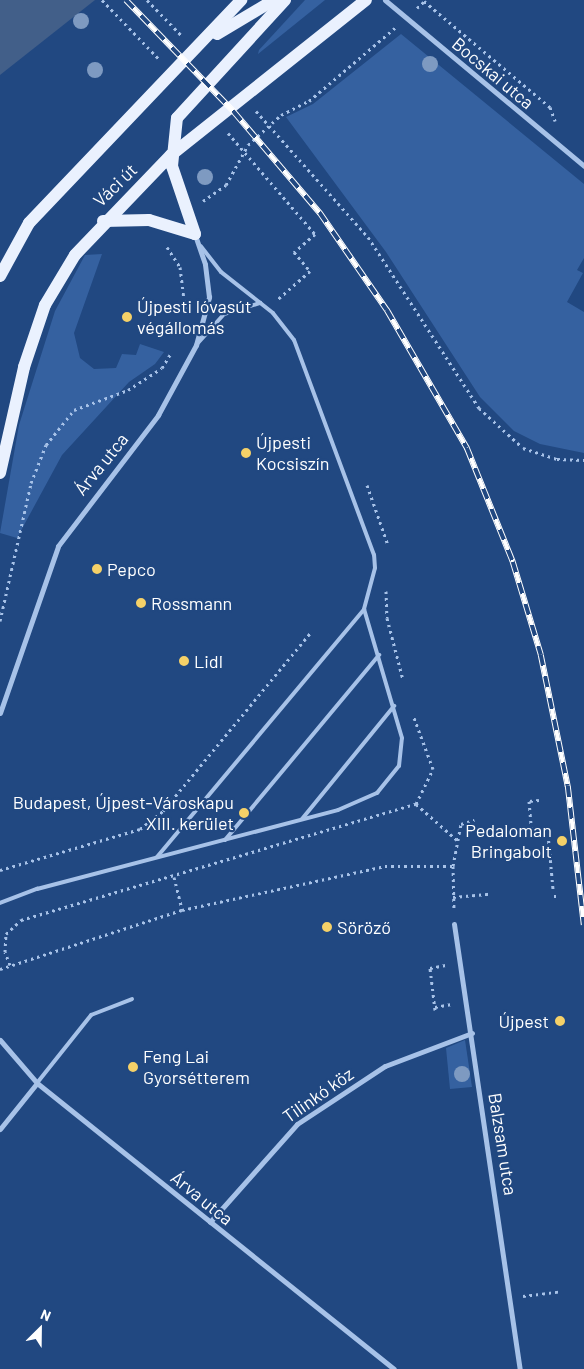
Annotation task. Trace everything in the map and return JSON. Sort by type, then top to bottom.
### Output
[{"type":"main road","points":[[0,276],[29,223],[58,190],[206,40],[242,0]]},
{"type":"main road","points":[[206,40],[274,0]]},
{"type":"main road","points":[[195,234],[187,216],[171,155],[174,126],[183,109],[285,0]]},
{"type":"main road","name":"Váci út","points":[[0,472],[24,367],[45,305],[75,256],[103,221],[171,155],[366,0]]},
{"type":"main road","points":[[103,221],[138,219],[175,227],[195,234]]},
{"type":"street","name":"Bocskai utca","points":[[385,0],[584,166]]},
{"type":"street","name":"Árva utca","points":[[0,713],[58,546],[158,415],[196,345],[209,297],[201,246],[195,234]]},
{"type":"street","name":"Balzsam utca","points":[[454,924],[472,1033],[520,1369]]},
{"type":"street","name":"Tilinkó köz","points":[[210,1222],[297,1124],[385,1066],[472,1033]]},
{"type":"street","name":"Árva utca","points":[[0,1040],[37,1083],[394,1369]]},
{"type":"street","points":[[0,1130],[37,1083]]},
{"type":"lane","points":[[0,903],[158,857],[338,810],[377,793],[390,782],[402,753],[394,706],[364,609],[374,555],[294,340],[260,303],[221,272],[201,246]]},
{"type":"lane","points":[[196,345],[224,314],[260,303]]},
{"type":"lane","points":[[158,857],[364,609]]},
{"type":"lane","points":[[225,840],[379,655]]},
{"type":"lane","points":[[302,819],[394,706]]},
{"type":"lane","points":[[37,1083],[92,1015],[132,1000]]},
{"type":"path","points":[[424,2],[550,107],[566,151]]},
{"type":"path","points":[[187,216],[226,185],[248,145],[281,115],[309,101],[405,18]]},
{"type":"path","points":[[312,176],[368,237],[479,408],[523,448],[557,459],[584,460]]},
{"type":"path","points":[[278,299],[310,272],[294,252],[315,234],[286,198]]},
{"type":"path","points":[[175,227],[161,240],[180,267],[186,323]]},
{"type":"path","points":[[0,621],[30,483],[46,445],[74,410],[128,390],[162,368],[175,348]]},
{"type":"path","points":[[0,870],[140,829],[163,811],[312,632]]},
{"type":"path","points":[[539,800],[529,801],[532,836],[548,834],[553,889]]},
{"type":"path","points":[[416,804],[457,840]]},
{"type":"path","points":[[454,924],[453,866],[460,824],[474,820]]},
{"type":"path","points":[[10,965],[5,952],[6,934],[21,920],[351,826]]},
{"type":"path","points":[[0,969],[182,910],[385,866],[453,866]]},
{"type":"path","points":[[174,877],[182,910]]},
{"type":"path","points":[[453,897],[490,894]]},
{"type":"path","points":[[430,968],[435,1008],[450,1005]]},
{"type":"path","points":[[539,1294],[561,1291]]},
{"type":"shaded area","points":[[0,0],[95,0],[0,75]]},
{"type":"shaded area","points":[[305,0],[325,0],[258,54],[259,50]]},
{"type":"shaded area","points":[[401,34],[584,184],[584,258],[577,270],[583,273],[567,302],[584,312],[584,453],[540,444],[514,431],[480,397],[386,252],[286,117],[313,104]]},
{"type":"shaded area","points":[[102,254],[74,333],[80,358],[94,369],[116,368],[122,354],[136,355],[140,344],[164,352],[155,364],[129,382],[62,455],[17,538],[0,533],[19,425],[55,311],[85,255]]},
{"type":"shaded area","points":[[465,1040],[472,1087],[450,1089],[446,1048]]},
{"type":"railway","points":[[126,0],[234,112],[320,213],[387,310],[467,448],[513,562],[541,655],[568,786],[584,925]]},
{"type":"place","name":"Újpesti lóvasút végállomás","points":[[127,317]]},
{"type":"place","name":"Újpesti Kocsiszín","points":[[246,453]]},
{"type":"place","name":"Pepco","points":[[97,569]]},
{"type":"place","name":"Rossmann","points":[[141,603]]},
{"type":"place","name":"Lidl","points":[[184,661]]},
{"type":"place","name":"Budapest, Újpest-Városkapu XIII. kerület","points":[[244,813]]},
{"type":"place","name":"Pedaloman Bringabolt","points":[[562,841]]},
{"type":"place","name":"Söröző","points":[[327,927]]},
{"type":"place","name":"Újpest","points":[[560,1021]]},
{"type":"place","name":"Feng Lai Gyorsétterem","points":[[133,1067]]}]
